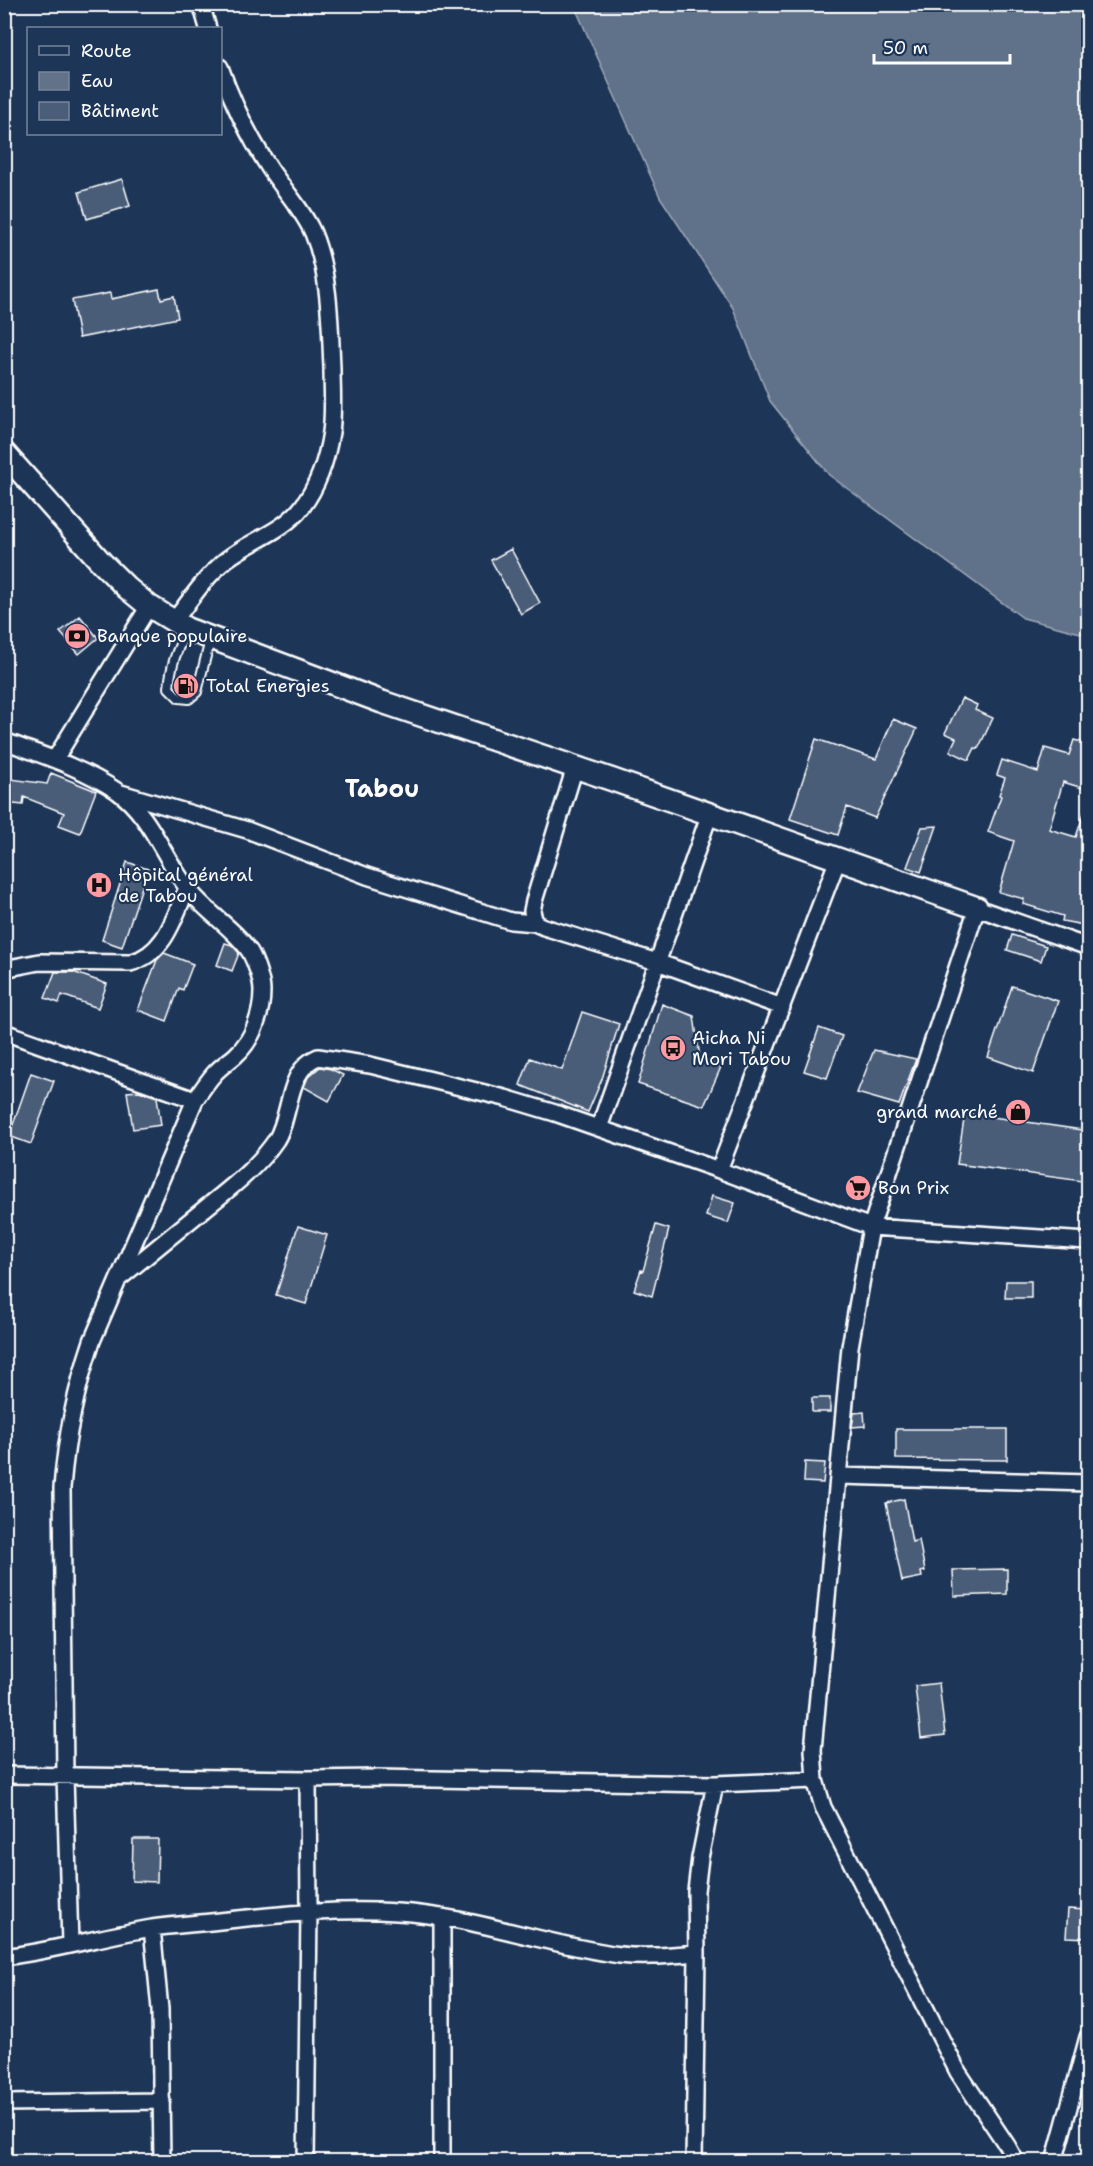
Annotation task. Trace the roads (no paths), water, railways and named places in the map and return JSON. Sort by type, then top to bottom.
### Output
[{"type":"street","points":[[201,4],[208,27]]},
{"type":"street","points":[[181,625],[201,586],[227,560],[287,521],[303,506],[322,468],[331,428],[333,398],[331,340],[327,293],[320,253],[312,231],[269,168],[249,133],[222,72]]},
{"type":"street","points":[[4,453],[127,588],[149,606],[210,639],[382,702],[710,813],[1089,947]]},
{"type":"street","points":[[55,759],[149,606]]},
{"type":"street","points":[[4,741],[55,759],[118,792],[247,830],[367,876],[477,911],[511,921],[536,922],[544,927],[657,962],[782,1007]]},
{"type":"street","points":[[536,922],[532,911],[534,901],[575,767]]},
{"type":"street","points":[[70,1944],[65,1776],[62,1499],[64,1460],[82,1368],[195,1100],[214,1073],[245,1045],[254,1029],[261,1008],[262,988],[251,955],[244,945],[187,888],[150,825],[118,792]]},
{"type":"street","points":[[599,1128],[710,813]]},
{"type":"street","points":[[719,1170],[838,859]]},
{"type":"street","points":[[4,969],[39,962],[130,963],[144,960],[160,945],[187,888]]},
{"type":"street","points":[[977,908],[871,1227],[860,1279],[843,1408],[839,1476],[813,1750],[814,1780],[823,1807],[957,2072],[1016,2162]]},
{"type":"street","points":[[4,1032],[195,1100]]},
{"type":"street","points":[[119,1279],[234,1184],[265,1155],[279,1134],[293,1087],[302,1070],[311,1060],[318,1057],[370,1065],[505,1098],[719,1170],[871,1227],[1089,1241]]},
{"type":"street","points":[[839,1476],[1089,1483]]},
{"type":"street","points":[[4,1775],[715,1784],[814,1780]]},
{"type":"street","points":[[306,2162],[308,1779]]},
{"type":"street","points":[[694,2162],[696,1891],[700,1858],[715,1784]]},
{"type":"street","points":[[4,1957],[36,1953],[70,1944],[152,1929],[309,1911],[355,1910],[442,1917],[578,1948],[621,1955],[654,1956],[697,1953]]},
{"type":"street","points":[[442,1917],[442,2162]]},
{"type":"street","points":[[152,1929],[160,2009],[162,2162]]},
{"type":"street","points":[[1054,2162],[1089,2037]]},
{"type":"street","points":[[4,2103],[162,2101]]},
{"type":"lane","points":[[181,625],[169,688],[179,698],[189,699],[197,692],[210,639]]},
{"type":"water","points":[[574,5],[1088,5],[1088,635],[1023,618],[829,475],[770,401],[733,308],[660,197]]},
{"type":"place","name":"Banque populaire","points":[[77,636]]},
{"type":"place","name":"Total Energies","points":[[186,686]]},
{"type":"place","name":"Hôpital général de Tabou","points":[[99,885]]},
{"type":"place","name":"Aicha Ni Mori Tabou","points":[[673,1048]]},
{"type":"place","name":"grand marché","points":[[1018,1112]]},
{"type":"place","name":"Bon Prix","points":[[858,1188]]},
{"type":"district","name":"Tabou","points":[[382,789]]}]
